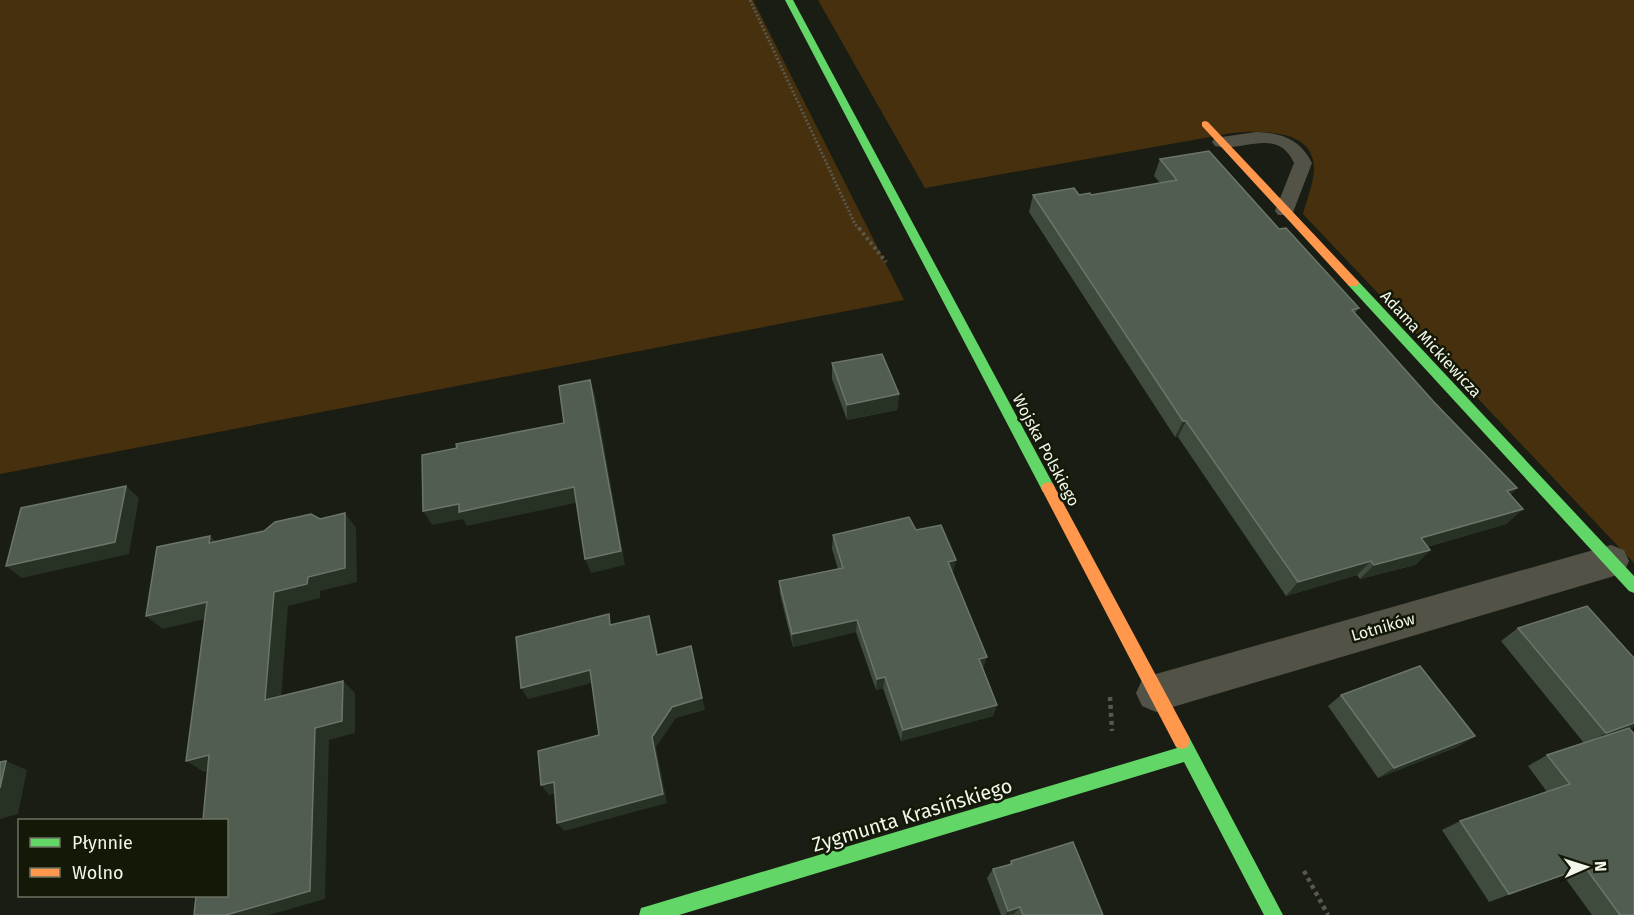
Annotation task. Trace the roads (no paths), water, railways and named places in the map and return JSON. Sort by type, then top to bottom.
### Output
[{"type":"street","name":"Wojska Polskiego","points":[[789,0],[1274,915]]},
{"type":"street","name":"Adama Mickiewicza","points":[[1204,124],[1622,573]]},
{"type":"street","name":"Lotników","points":[[1155,693],[1622,573]]},
{"type":"street","name":"Zygmunta Krasińskiego","points":[[648,915],[1188,753]]},
{"type":"lane","points":[[1221,142],[1257,136],[1280,140],[1297,150],[1303,162],[1285,211]]}]
